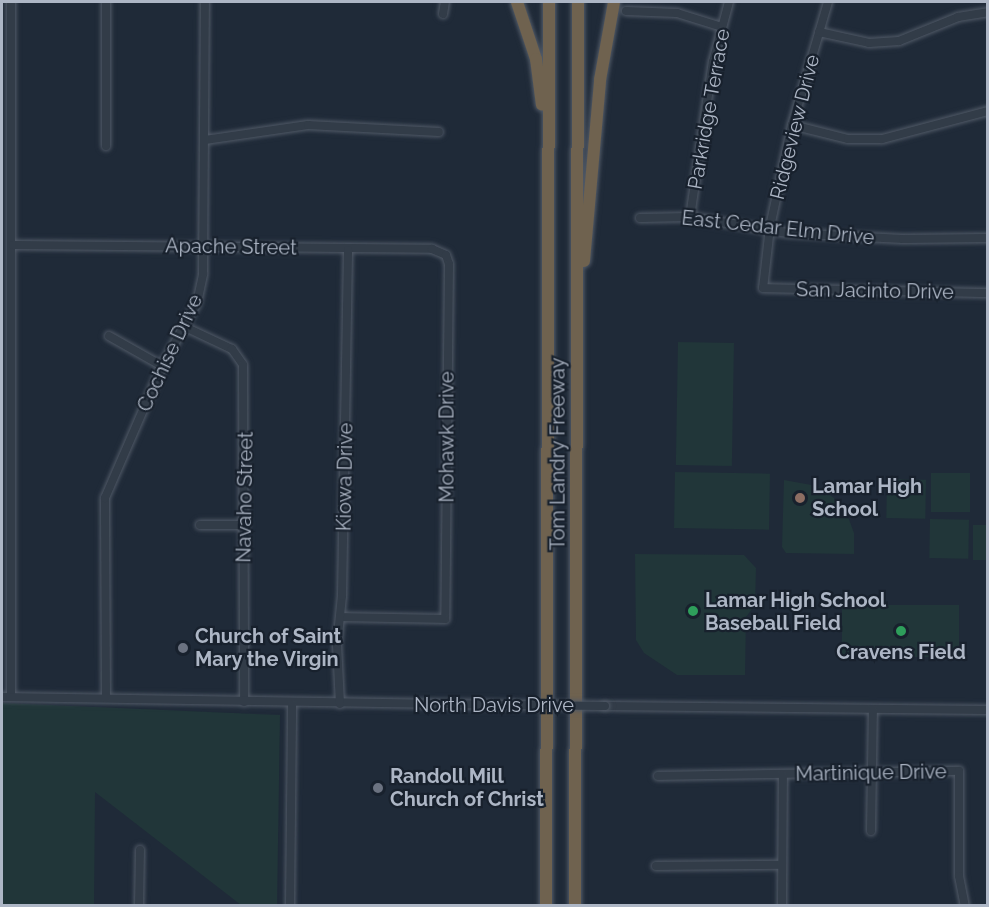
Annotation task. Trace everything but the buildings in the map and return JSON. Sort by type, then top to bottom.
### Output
[{"type":"highway","points":[[517,2],[536,59],[543,106],[548,227]]},
{"type":"highway","name":"Tom Landry Freeway","points":[[546,906],[549,2]]},
{"type":"highway","name":"Tom Landry Freeway","points":[[575,906],[578,2]]},
{"type":"highway","points":[[577,361],[600,80],[614,2]]},
{"type":"highway","points":[[577,747],[583,906]]},
{"type":"street","points":[[6,697],[14,245],[11,2]]},
{"type":"street","points":[[106,2],[106,146]]},
{"type":"street","name":"Cochise Drive","points":[[106,698],[105,498],[162,366],[197,303],[205,246],[205,2]]},
{"type":"street","points":[[443,14],[445,2]]},
{"type":"street","name":"Parkridge Terrace","points":[[690,217],[722,27],[729,2]]},
{"type":"street","name":"Ridgeview Drive","points":[[764,288],[770,227],[792,125],[828,2]]},
{"type":"street","points":[[626,12],[677,13],[722,27]]},
{"type":"street","points":[[819,32],[869,43],[899,41],[958,17],[987,12]]},
{"type":"street","points":[[792,125],[848,139],[882,139],[987,111]]},
{"type":"street","points":[[205,140],[308,125],[438,132]]},
{"type":"street","name":"East Cedar Elm Drive","points":[[640,218],[690,217],[770,227],[788,233],[903,239],[987,238]]},
{"type":"street","name":"Apache Street","points":[[14,245],[205,246],[348,250],[432,249],[446,255]]},
{"type":"street","name":"Kiowa Drive","points":[[340,704],[337,645],[341,617],[348,250]]},
{"type":"street","name":"Mohawk Drive","points":[[341,617],[445,619],[449,264],[446,255]]},
{"type":"street","name":"San Jacinto Drive","points":[[764,288],[987,293]]},
{"type":"street","name":"Navaho Street","points":[[185,327],[232,349],[243,365],[244,702]]},
{"type":"street","points":[[109,336],[162,366]]},
{"type":"street","points":[[200,525],[245,525]]},
{"type":"street","name":"North Davis Drive","points":[[6,697],[292,704],[987,710]]},
{"type":"street","points":[[290,906],[292,704]]},
{"type":"street","points":[[871,831],[873,709]]},
{"type":"street","name":"Martinique Drive","points":[[658,776],[959,771],[959,876],[965,906]]},
{"type":"street","points":[[782,906],[783,775]]},
{"type":"street","points":[[139,906],[140,850]]},
{"type":"street","points":[[657,866],[782,865]]},
{"type":"green space","points":[[678,342],[734,343],[732,466],[676,465]]},
{"type":"green space","points":[[675,472],[770,474],[769,530],[674,528]]},
{"type":"green space","points":[[931,473],[970,473],[970,512],[931,512]]},
{"type":"green space","points":[[887,479],[926,480],[925,519],[886,518]]},
{"type":"green space","points":[[784,480],[817,486],[834,498],[847,514],[854,533],[854,554],[786,553],[782,547]]},
{"type":"green space","points":[[930,519],[969,520],[968,559],[929,558]]},
{"type":"green space","points":[[973,525],[987,525],[987,560],[973,560]]},
{"type":"green space","name":"Lamar High School Baseball Field","points":[[635,554],[744,555],[756,568],[755,605],[746,617],[745,675],[677,675],[644,653],[636,640]]},
{"type":"green space","name":"Cravens Field","points":[[842,605],[959,605],[959,657],[842,657]]},
{"type":"green space","points":[[2,703],[280,715],[277,905],[241,905],[95,792],[94,905],[2,905]]},
{"type":"place","name":"Lamar High School","points":[[800,498]]},
{"type":"place","name":"Lamar High School Baseball Field","points":[[693,611]]},
{"type":"place","name":"Cravens Field","points":[[901,631]]},
{"type":"place","name":"Church of Saint Mary the Virgin","points":[[183,648]]},
{"type":"place","name":"Randoll Mill Church of Christ","points":[[378,788]]}]
